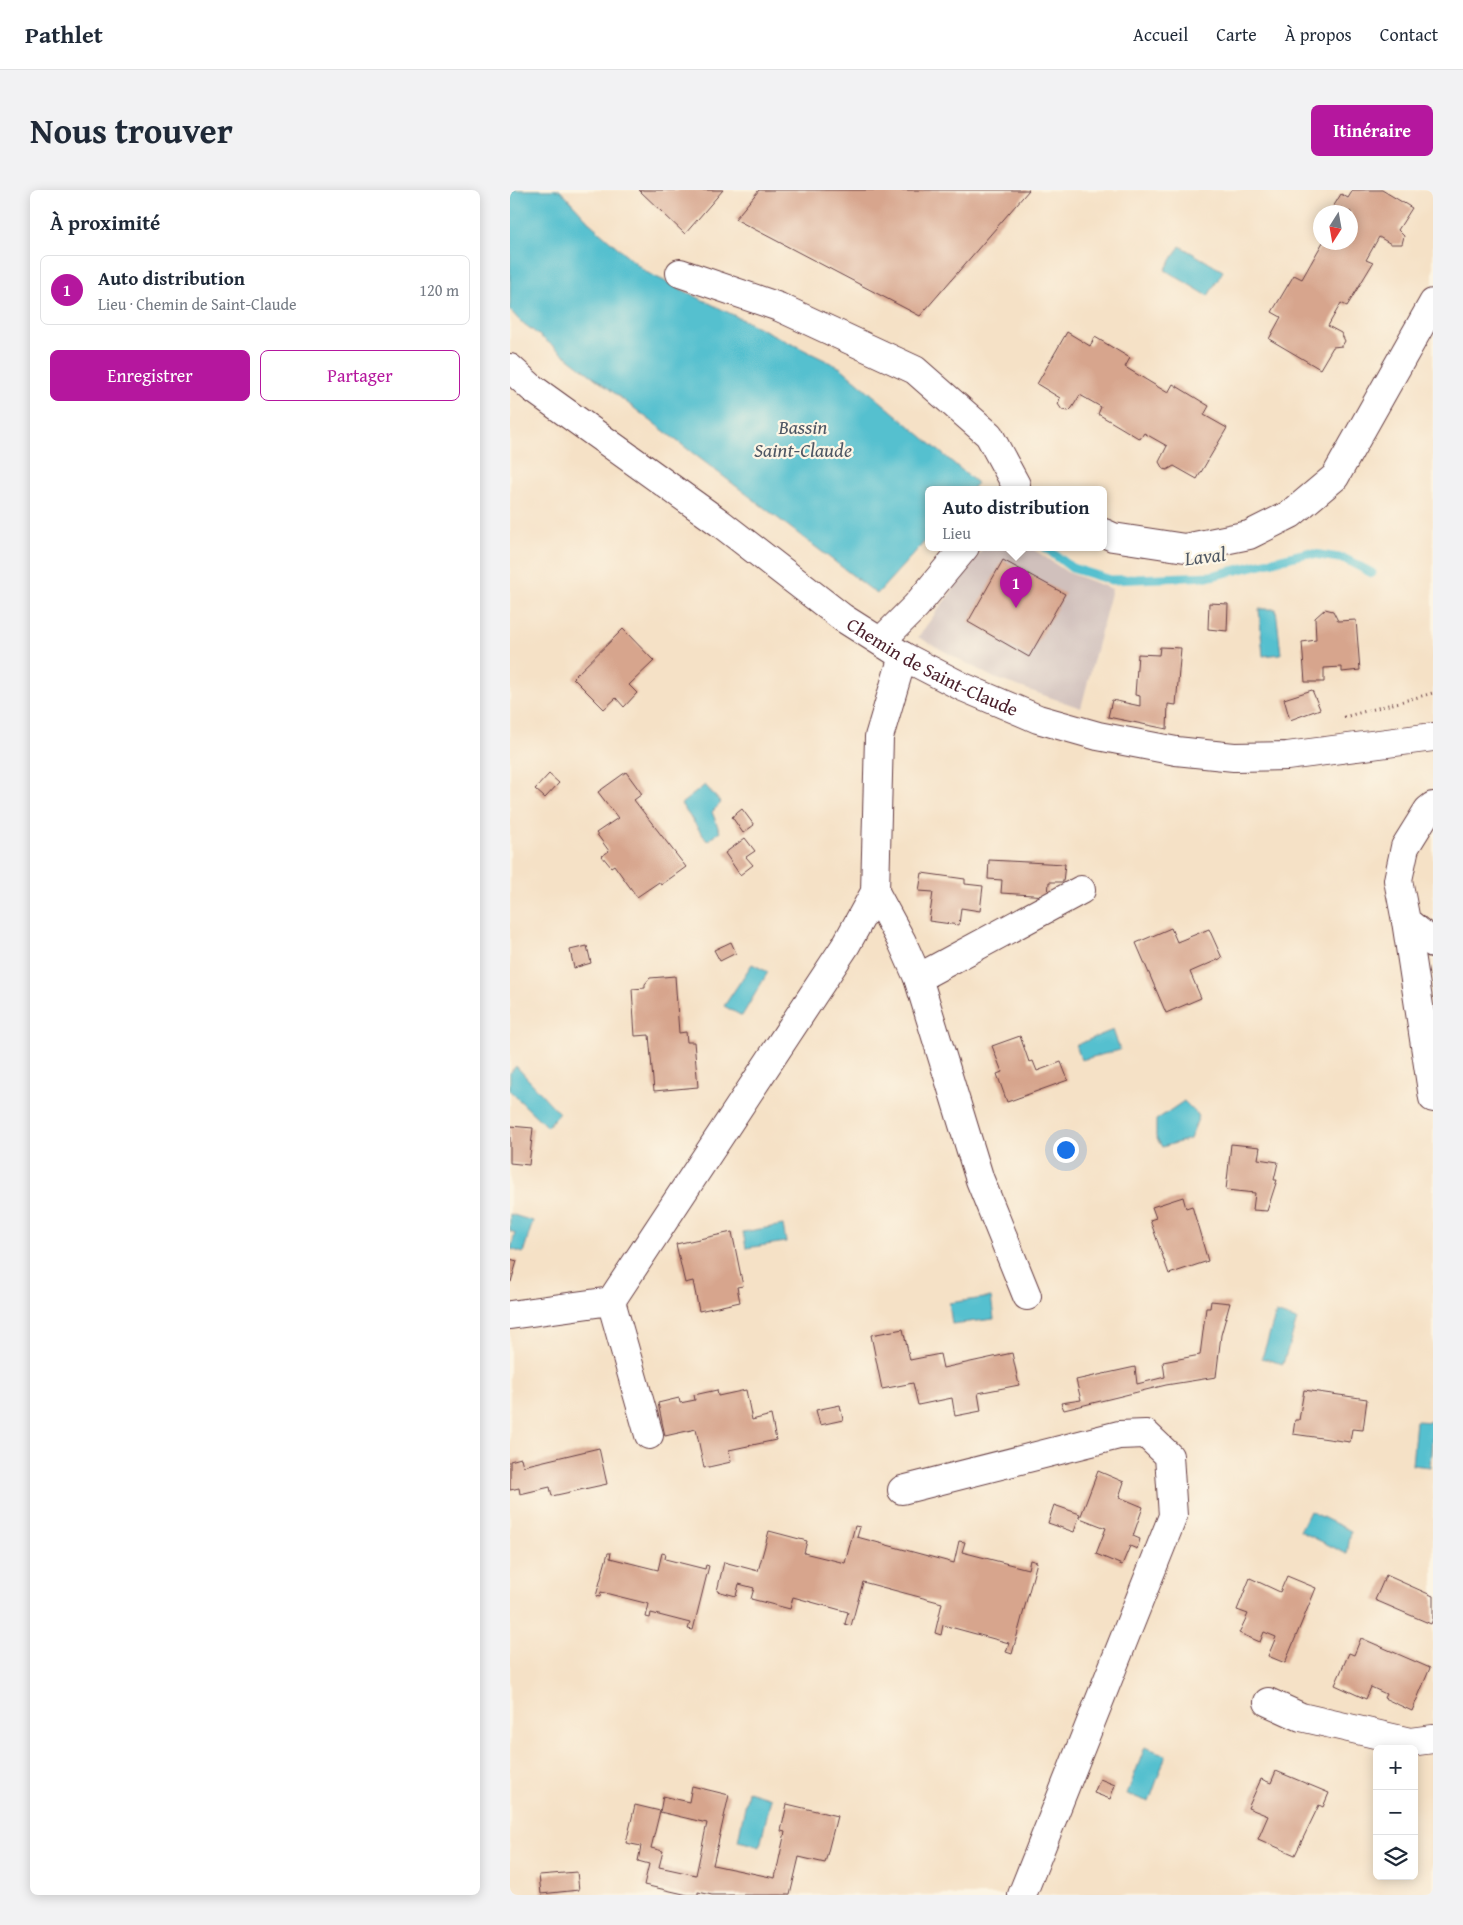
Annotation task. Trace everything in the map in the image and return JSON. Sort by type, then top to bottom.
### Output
[{"type":"street","points":[[680,273],[779,307],[915,370],[989,435],[1016,486]]},
{"type":"street","points":[[1107,535],[1113,538],[1185,548],[1248,535],[1291,514],[1335,477],[1433,303]]},
{"type":"street","name":"Chemin de Saint-Claude","points":[[510,368],[532,388],[720,522],[843,618],[903,656],[963,688],[1038,719],[1098,736],[1176,751],[1234,757],[1287,756],[1433,737]]},
{"type":"street","points":[[881,641],[916,606],[961,551]]},
{"type":"street","points":[[510,1315],[611,1301],[846,946],[875,892],[879,738],[903,656]]},
{"type":"street","points":[[1433,806],[1428,810],[1406,847],[1398,880],[1433,1098]]},
{"type":"street","points":[[918,978],[1081,890]]},
{"type":"street","points":[[875,892],[902,942],[918,978],[980,1180],[1028,1296]]},
{"type":"street","points":[[1406,921],[1433,943]]},
{"type":"street","points":[[611,1301],[649,1436]]},
{"type":"street","points":[[902,1490],[1119,1435],[1146,1434],[1169,1456],[1173,1516],[1022,1895]]},
{"type":"street","points":[[1268,1702],[1301,1717],[1410,1742],[1433,1739]]},
{"type":"shaded area","points":[[981,551],[1036,551],[1067,572],[1112,589],[1081,708],[994,678],[918,637]]},
{"type":"water","name":"Bassin Saint-Claude","points":[[510,190],[560,190],[593,226],[646,272],[841,368],[977,483],[974,486],[925,486],[925,541],[877,594],[519,320],[510,310]]},
{"type":"water","points":[[1180,246],[1223,271],[1208,296],[1165,270]]},
{"type":"water","points":[[1259,609],[1276,609],[1281,654],[1263,656]]},
{"type":"water","points":[[705,785],[721,803],[712,812],[720,832],[707,841],[681,804]]},
{"type":"water","points":[[752,964],[768,972],[742,1016],[724,1006]]},
{"type":"water","points":[[1113,1030],[1120,1050],[1081,1060],[1076,1045]]},
{"type":"water","points":[[516,1066],[559,1113],[547,1127],[510,1091],[510,1073]]},
{"type":"water","points":[[1184,1101],[1199,1116],[1190,1139],[1162,1147],[1156,1137],[1156,1120]]},
{"type":"water","points":[[510,1214],[533,1221],[523,1253],[511,1249],[515,1233],[510,1231]]},
{"type":"water","points":[[783,1225],[786,1242],[746,1248],[743,1232]]},
{"type":"water","points":[[991,1297],[994,1319],[952,1324],[949,1303]]},
{"type":"water","points":[[1276,1313],[1297,1320],[1283,1364],[1262,1358]]},
{"type":"water","points":[[1416,1421],[1433,1422],[1430,1467],[1412,1465]]},
{"type":"water","points":[[1310,1511],[1351,1531],[1347,1554],[1300,1531]]},
{"type":"water","points":[[1145,1747],[1166,1755],[1149,1802],[1127,1794]]},
{"type":"water","points":[[748,1791],[771,1798],[760,1846],[738,1841]]},
{"type":"building","points":[[639,190],[723,190],[685,234]]},
{"type":"building","points":[[759,190],[1029,190],[920,316],[735,219]]},
{"type":"building","points":[[1353,190],[1382,190],[1412,208],[1398,230],[1404,236],[1402,244],[1391,244],[1379,237],[1366,260],[1373,263],[1347,306],[1341,303],[1328,326],[1341,333],[1345,341],[1342,346],[1333,347],[1320,369],[1269,339],[1281,317],[1272,312],[1294,275],[1302,279],[1318,250],[1358,250],[1358,205],[1334,205],[1341,194],[1348,198]]},
{"type":"building","points":[[1067,332],[1090,346],[1095,337],[1130,358],[1125,367],[1168,393],[1173,384],[1209,406],[1204,415],[1227,428],[1197,479],[1174,466],[1167,470],[1163,469],[1159,462],[1167,446],[1144,433],[1140,439],[1098,414],[1101,407],[1080,395],[1069,411],[1062,410],[1058,404],[1060,398],[1037,384]]},
{"type":"building","points":[[1003,560],[1065,594],[1029,657],[968,622]]},
{"type":"building","points":[[1209,603],[1228,604],[1227,631],[1208,629]]},
{"type":"building","points":[[1325,609],[1333,611],[1338,621],[1356,620],[1360,670],[1342,672],[1342,667],[1324,668],[1324,682],[1305,682],[1302,642],[1316,640],[1315,618]]},
{"type":"building","points":[[623,629],[654,661],[629,685],[637,693],[624,707],[616,698],[604,709],[573,678]]},
{"type":"building","points":[[1160,647],[1181,648],[1176,705],[1168,704],[1167,729],[1108,717],[1112,700],[1140,706],[1140,696],[1135,695],[1138,654],[1159,655]]},
{"type":"building","points":[[1312,690],[1320,709],[1290,720],[1284,699]]},
{"type":"building","points":[[626,772],[642,794],[634,800],[686,867],[661,885],[659,882],[637,897],[614,865],[611,867],[602,856],[609,851],[596,833],[618,818],[598,792]]},
{"type":"building","points":[[549,774],[559,783],[545,798],[535,789]]},
{"type":"building","points":[[742,809],[754,825],[743,833],[732,817]]},
{"type":"building","points":[[745,838],[755,851],[746,857],[753,865],[740,875],[725,853]]},
{"type":"building","points":[[989,860],[1065,864],[1063,882],[1049,882],[1048,896],[1001,893],[1002,880],[988,879]]},
{"type":"building","points":[[922,873],[965,879],[965,884],[983,886],[980,911],[961,908],[959,925],[929,921],[933,892],[919,891]]},
{"type":"building","points":[[1171,928],[1177,942],[1209,929],[1222,958],[1190,972],[1201,998],[1166,1013],[1136,943]]},
{"type":"building","points":[[731,942],[736,953],[720,961],[714,950]]},
{"type":"building","points":[[587,946],[591,963],[574,968],[570,950]]},
{"type":"building","points":[[675,976],[679,1033],[686,1032],[687,1042],[694,1042],[698,1087],[654,1091],[649,1035],[635,1036],[632,989],[645,988],[645,984],[650,978]]},
{"type":"building","points":[[1020,1036],[1029,1062],[1033,1061],[1037,1071],[1061,1062],[1068,1080],[1007,1102],[997,1074],[1002,1072],[992,1046]]},
{"type":"building","points":[[510,1126],[533,1128],[529,1165],[510,1163]]},
{"type":"building","points":[[1231,1144],[1260,1147],[1258,1159],[1278,1162],[1274,1180],[1277,1180],[1267,1211],[1253,1210],[1255,1193],[1226,1190]]},
{"type":"building","points":[[1183,1197],[1186,1208],[1192,1206],[1208,1261],[1169,1274],[1150,1220],[1156,1218],[1152,1207]]},
{"type":"building","points":[[732,1232],[743,1286],[737,1287],[740,1302],[699,1311],[693,1281],[685,1283],[676,1244]]},
{"type":"building","points":[[510,1259],[517,1261],[511,1282],[510,1282]]},
{"type":"building","points":[[1211,1301],[1230,1303],[1221,1335],[1216,1377],[1166,1385],[1064,1410],[1061,1403],[1081,1400],[1076,1380],[1135,1367],[1137,1384],[1165,1377],[1163,1362],[1200,1355],[1206,1308],[1210,1308]]},
{"type":"building","points":[[903,1329],[910,1360],[940,1354],[943,1368],[1012,1353],[1019,1385],[978,1393],[981,1411],[955,1416],[952,1398],[918,1405],[913,1383],[882,1389],[871,1335]]},
{"type":"building","points":[[717,1390],[718,1396],[746,1390],[752,1420],[771,1415],[776,1440],[729,1450],[731,1462],[704,1468],[696,1429],[665,1436],[658,1403],[679,1398],[680,1403],[695,1400],[694,1395]]},
{"type":"building","points":[[1304,1390],[1367,1399],[1363,1430],[1352,1429],[1350,1442],[1293,1434],[1295,1420],[1299,1420]]},
{"type":"building","points":[[840,1405],[843,1420],[820,1425],[816,1410]]},
{"type":"building","points":[[599,1448],[607,1484],[552,1496],[550,1487],[520,1494],[519,1488],[510,1490],[510,1461],[521,1458],[523,1466]]},
{"type":"building","points":[[1098,1471],[1124,1482],[1119,1497],[1143,1507],[1133,1536],[1140,1539],[1137,1549],[1130,1546],[1122,1565],[1096,1554],[1106,1528],[1080,1518]]},
{"type":"building","points":[[1054,1505],[1080,1514],[1074,1532],[1048,1523]]},
{"type":"building","points":[[855,1526],[860,1527],[857,1537],[954,1563],[959,1541],[965,1542],[962,1552],[1028,1569],[1030,1560],[1037,1562],[1012,1654],[1006,1652],[1009,1643],[943,1625],[941,1635],[935,1633],[942,1603],[863,1582],[851,1626],[845,1624],[848,1612],[793,1597],[790,1609],[751,1599],[754,1588],[739,1584],[736,1596],[717,1591],[724,1562],[758,1571],[769,1531],[807,1541],[804,1553],[845,1563]]},
{"type":"building","points":[[608,1553],[611,1553],[610,1558],[658,1570],[662,1553],[666,1554],[665,1559],[705,1569],[706,1565],[709,1566],[693,1630],[688,1629],[690,1623],[651,1613],[650,1618],[646,1617],[649,1604],[601,1592],[600,1597],[596,1596]]},
{"type":"building","points":[[1386,1575],[1433,1596],[1433,1619],[1431,1624],[1375,1600]]},
{"type":"building","points":[[1287,1576],[1316,1588],[1285,1663],[1268,1656],[1276,1637],[1264,1632],[1260,1642],[1239,1633],[1248,1614],[1237,1610],[1250,1578],[1280,1592]]},
{"type":"building","points":[[1361,1638],[1430,1668],[1412,1711],[1384,1698],[1386,1694],[1371,1687],[1366,1699],[1335,1685],[1349,1653],[1354,1655]]},
{"type":"building","points":[[1276,1771],[1329,1793],[1323,1807],[1319,1805],[1295,1855],[1258,1839],[1268,1816],[1248,1808],[1261,1779],[1271,1783]]},
{"type":"building","points":[[1100,1779],[1115,1785],[1110,1799],[1094,1793]]},
{"type":"building","points":[[692,1786],[729,1795],[713,1865],[775,1878],[785,1832],[781,1831],[787,1804],[837,1816],[825,1863],[799,1857],[790,1895],[712,1895],[698,1892],[698,1895],[688,1895],[644,1885],[649,1864],[638,1861],[641,1846],[626,1843],[635,1805],[660,1811],[651,1848],[663,1851],[659,1867],[696,1875],[707,1823],[660,1812],[663,1796],[689,1802]]},
{"type":"building","points":[[577,1872],[579,1890],[541,1894],[539,1875]]},
{"type":"waterway","name":"Laval","points":[[1050,551],[1072,568],[1111,580],[1211,576],[1307,553],[1345,559],[1372,573]]},
{"type":"place","name":"Auto distribution","points":[[1016,608]]}]
